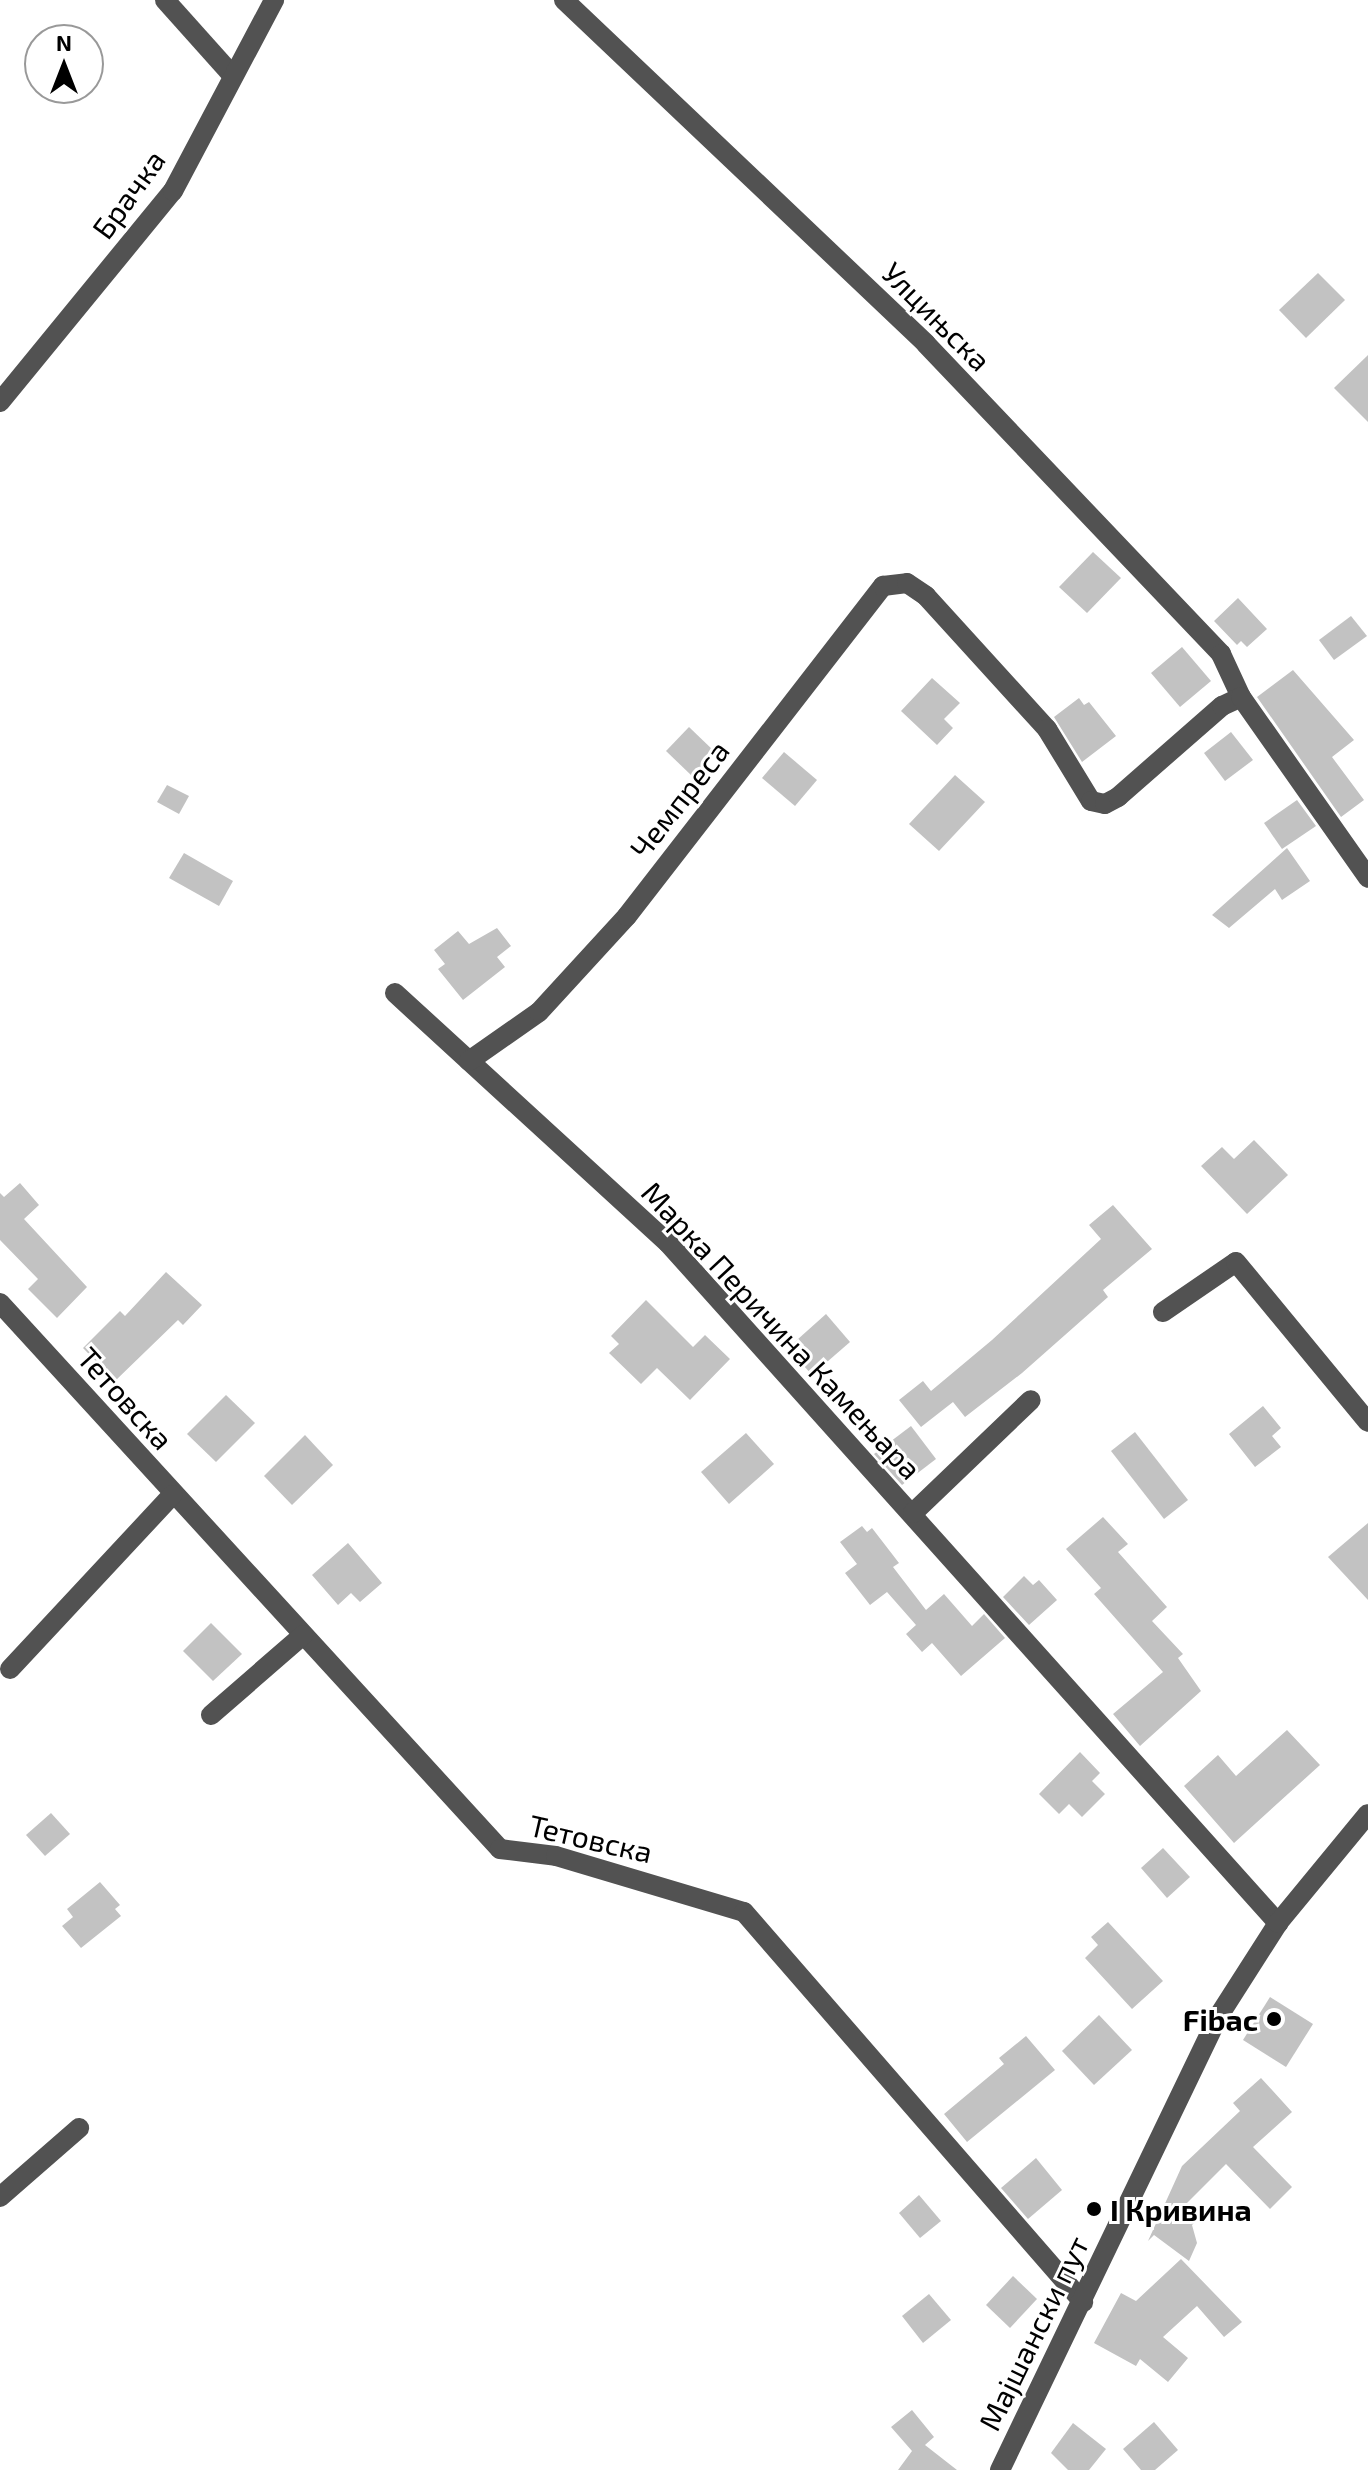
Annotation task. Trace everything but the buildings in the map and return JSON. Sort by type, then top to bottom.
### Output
[{"type":"street","points":[[165,0],[233,76]]},
{"type":"street","name":"Брачка","points":[[0,402],[173,191],[274,0]]},
{"type":"street","name":"Улцињска","points":[[564,0],[926,344],[1221,654],[1241,697],[1368,878]]},
{"type":"street","name":"Чемпреса","points":[[469,1061],[539,1012],[627,916],[883,586],[907,583],[926,596],[1047,729],[1091,801],[1105,804],[1118,797],[1222,706],[1241,697]]},
{"type":"street","name":"Марка Перичина Камењара","points":[[395,993],[668,1243],[1278,1923]]},
{"type":"street","points":[[1163,1312],[1236,1262],[1368,1422]]},
{"type":"street","name":"Тетовска","points":[[0,1303],[172,1495],[500,1849],[556,1856],[744,1912],[1083,2302]]},
{"type":"street","name":"Марка Перичина Камењара","points":[[913,1513],[1031,1400]]},
{"type":"street","points":[[10,1669],[172,1495]]},
{"type":"street","points":[[211,1715],[303,1635]]},
{"type":"street","name":"Мајшански пут","points":[[1000,2470],[1218,2017],[1278,1923],[1368,1814]]},
{"type":"street","points":[[0,2197],[79,2128]]},
{"type":"place","name":"Fibac","points":[[1274,2019]]},
{"type":"place","name":"I Кривина","points":[[1094,2209]]}]
